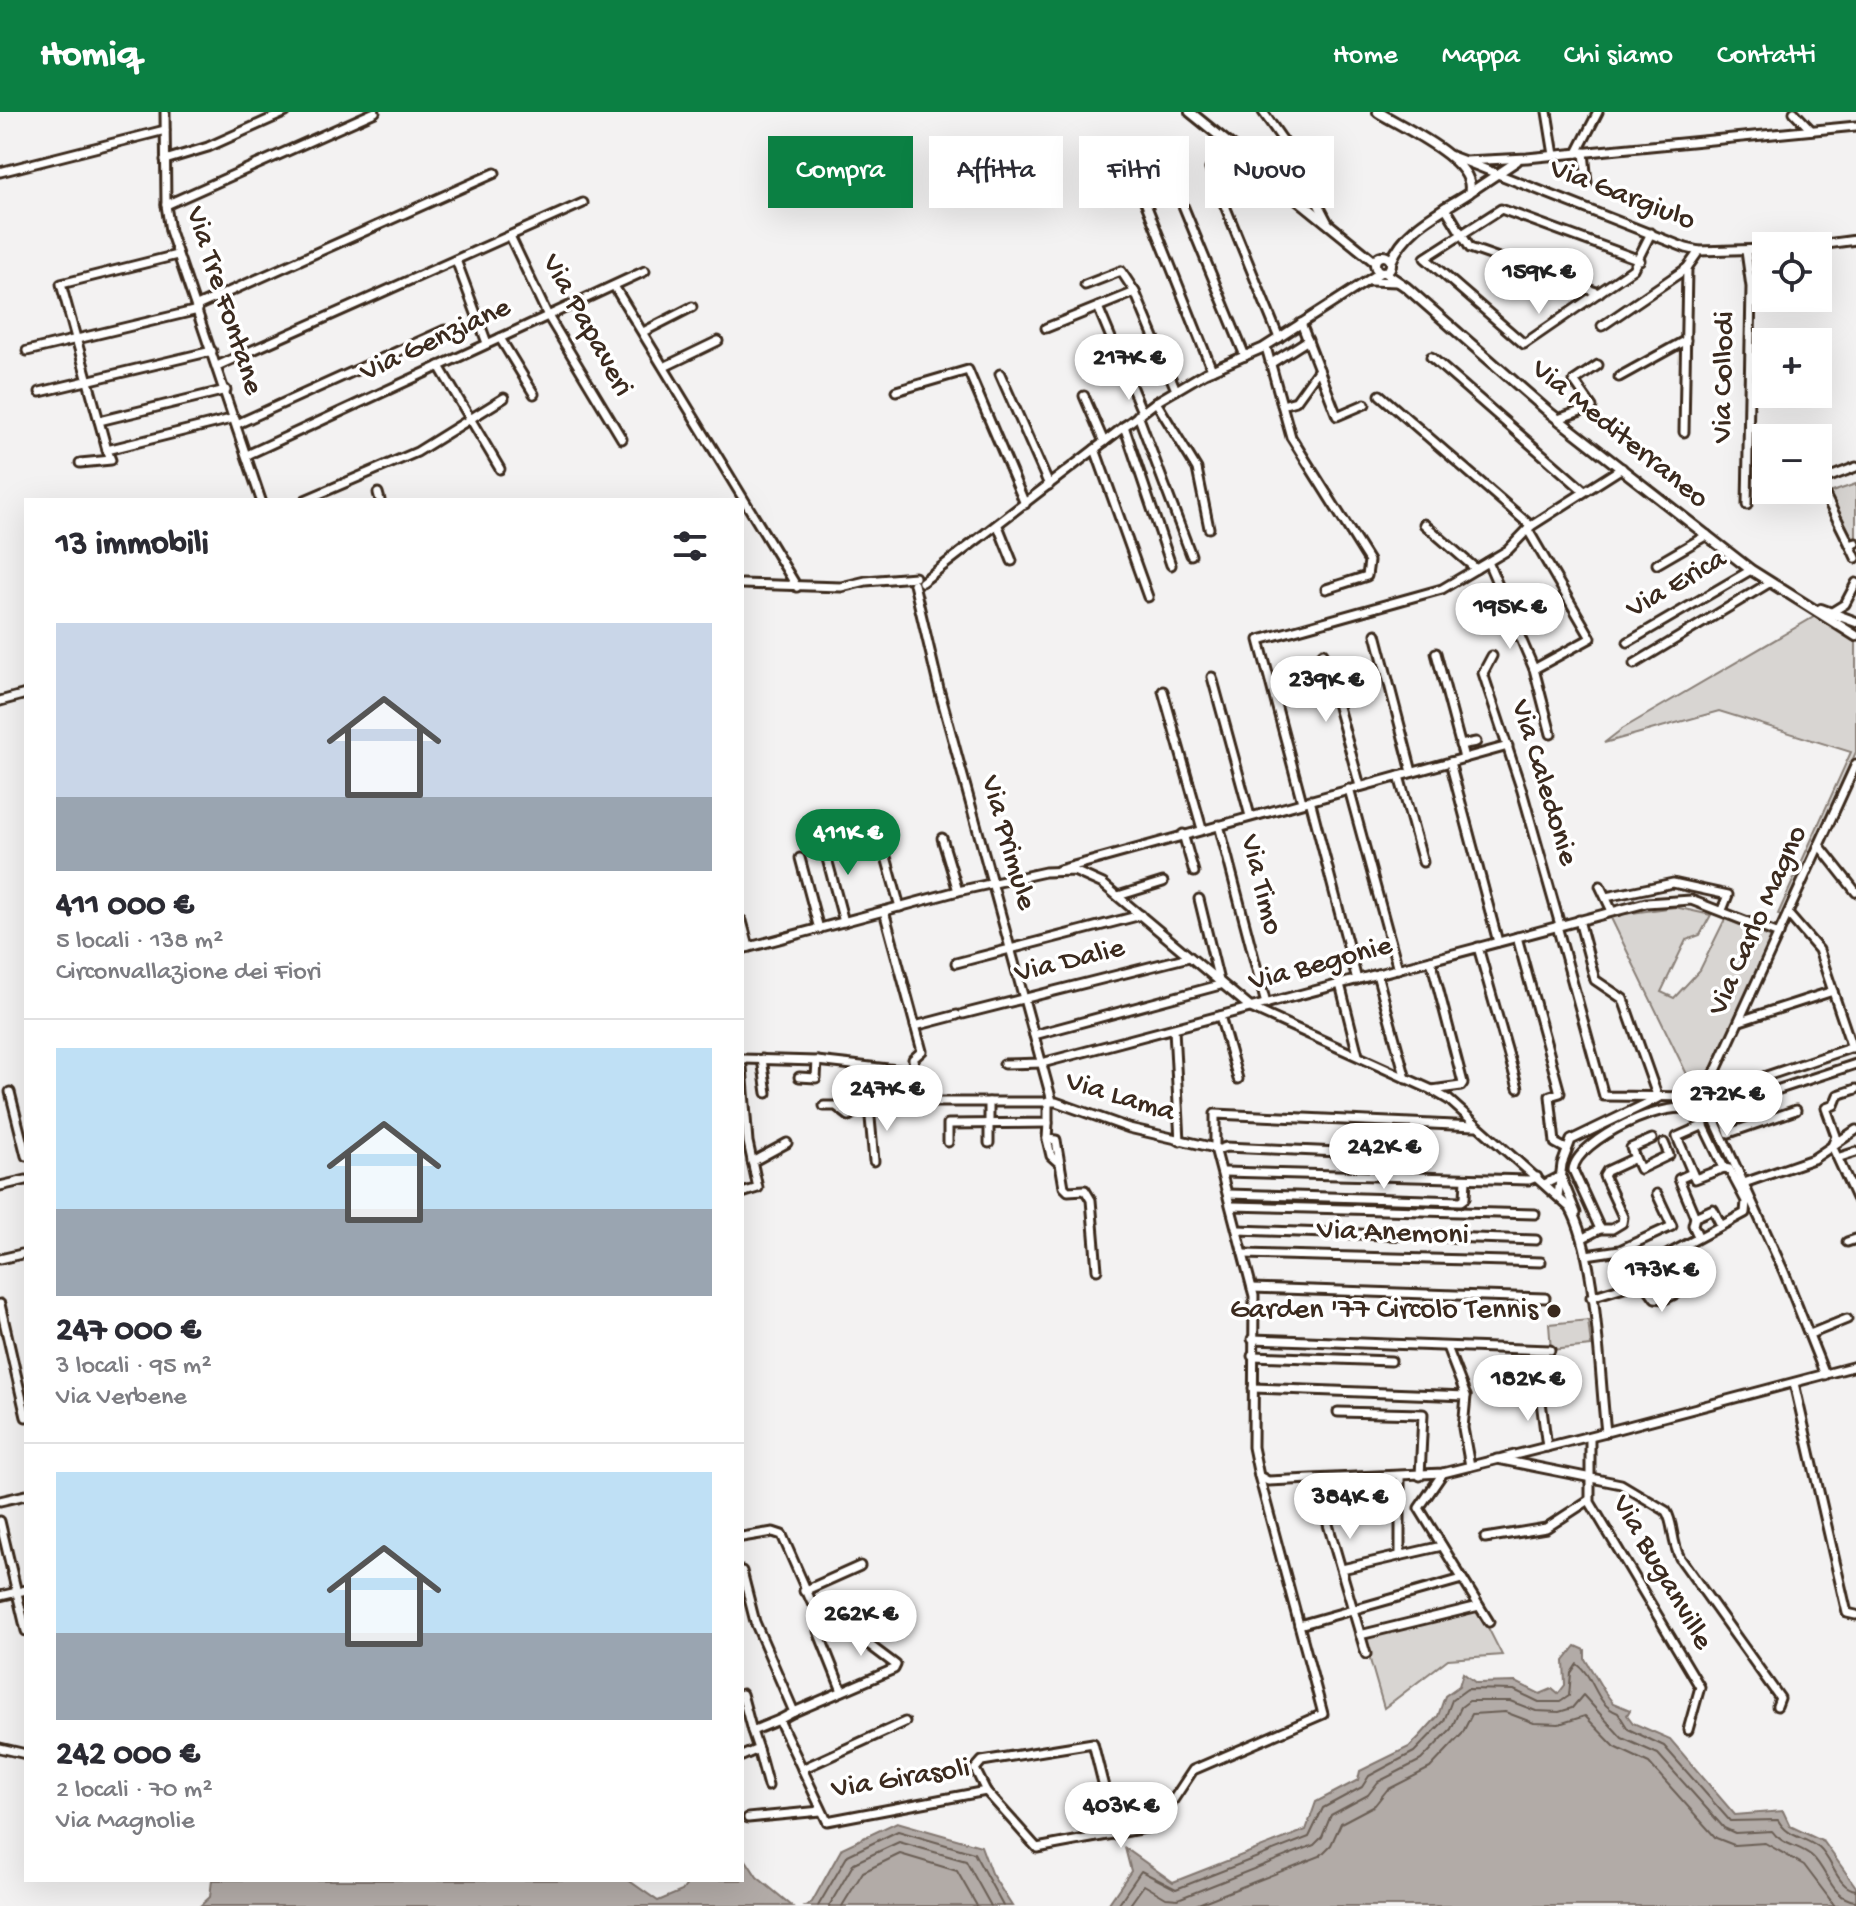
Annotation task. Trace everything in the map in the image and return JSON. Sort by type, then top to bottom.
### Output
[{"type":"main road","points":[[1190,112],[1328,223],[1382,272],[1406,287]]},
{"type":"main road","points":[[1378,112],[1447,154],[1471,179],[1469,193],[1422,222],[1396,250],[1391,263],[1382,272]]},
{"type":"main road","points":[[1375,263],[1383,256],[1406,287]]},
{"type":"main road","name":"Via Mediterraneo","points":[[1406,287],[1558,419],[1751,570],[1813,606]]},
{"type":"main road","points":[[1813,606],[1853,622],[1856,636]]},
{"type":"main road","points":[[1813,606],[1856,636]]},
{"type":"street","name":"Via Tre Fontane","points":[[165,112],[166,205],[177,255],[198,308],[260,498]]},
{"type":"street","points":[[165,160],[208,147],[286,112]]},
{"type":"street","points":[[166,205],[375,112]]},
{"type":"street","points":[[1263,112],[1280,136]]},
{"type":"street","points":[[1547,112],[1554,155]]},
{"type":"street","points":[[1587,183],[1580,152],[1598,112]]},
{"type":"street","points":[[1794,112],[1811,130]]},
{"type":"street","points":[[1465,161],[1527,158],[1856,126]]},
{"type":"street","points":[[0,172],[165,130]]},
{"type":"street","name":"Via Gargiulo","points":[[1447,154],[1699,251],[1752,250]]},
{"type":"street","points":[[1469,193],[1512,163],[1527,158]]},
{"type":"street","points":[[27,351],[198,308],[495,173]]},
{"type":"street","points":[[217,366],[583,203]]},
{"type":"street","points":[[1445,207],[1470,248],[1599,293]]},
{"type":"street","points":[[1148,208],[1212,370]]},
{"type":"street","points":[[1184,208],[1245,356]]},
{"type":"street","points":[[1226,208],[1279,338]]},
{"type":"street","points":[[1322,208],[1328,223]]},
{"type":"street","points":[[1640,260],[1505,209],[1425,258],[1524,344],[1633,269],[1640,260],[1651,233]]},
{"type":"street","name":"Via Papaveri","points":[[510,236],[548,316],[622,439]]},
{"type":"street","points":[[1832,243],[1856,240]]},
{"type":"street","points":[[1602,326],[1687,268],[1699,251]]},
{"type":"street","name":"Via Collodi","points":[[1746,251],[1751,287],[1747,505]]},
{"type":"street","points":[[80,463],[111,460],[74,339],[61,284],[177,255]]},
{"type":"street","points":[[456,260],[487,343]]},
{"type":"street","points":[[1360,282],[1375,263]]},
{"type":"street","points":[[1684,432],[1687,268]]},
{"type":"street","name":"Via Genziane","points":[[247,455],[645,271]]},
{"type":"street","points":[[1085,285],[1121,271],[1126,273],[1176,390]]},
{"type":"street","points":[[744,584],[841,587],[866,581],[915,581],[935,574],[1156,402],[1212,370],[1266,347],[1360,282],[1382,272]]},
{"type":"street","points":[[1360,282],[1398,282]]},
{"type":"street","points":[[614,286],[743,498]]},
{"type":"street","points":[[1046,328],[1135,292]]},
{"type":"street","points":[[643,332],[692,307]]},
{"type":"street","points":[[1098,307],[1191,555]]},
{"type":"street","points":[[1301,323],[1337,416],[1365,404]]},
{"type":"street","points":[[107,450],[236,421],[445,330]]},
{"type":"street","points":[[500,338],[534,394]]},
{"type":"street","points":[[1270,364],[1308,340]]},
{"type":"street","points":[[1619,377],[1686,340]]},
{"type":"street","points":[[664,367],[718,341]]},
{"type":"street","points":[[1266,347],[1291,437],[1369,561],[1367,576],[1326,589]]},
{"type":"street","points":[[40,392],[212,351]]},
{"type":"street","points":[[1431,357],[1583,490]]},
{"type":"street","points":[[1558,419],[1592,407],[1574,381],[1598,365]]},
{"type":"street","points":[[439,366],[500,469]]},
{"type":"street","points":[[1282,405],[1296,401],[1319,369]]},
{"type":"street","points":[[896,391],[968,370],[1025,504]]},
{"type":"street","points":[[1000,374],[1049,485]]},
{"type":"street","points":[[99,421],[226,390]]},
{"type":"street","points":[[1380,395],[1530,528],[1591,638],[1534,669]]},
{"type":"street","points":[[1084,396],[1104,442]]},
{"type":"street","points":[[310,498],[417,452],[504,398]]},
{"type":"street","points":[[1156,402],[1197,469],[1209,528]]},
{"type":"street","points":[[1126,425],[1160,519]]},
{"type":"street","points":[[1126,425],[1171,565]]},
{"type":"street","points":[[1095,449],[1148,597]]},
{"type":"street","points":[[1856,467],[1822,480],[1821,487],[1853,544],[1856,558]]},
{"type":"street","points":[[1357,980],[1259,640],[1442,589],[1508,550],[1530,528],[1583,490],[1622,468]]},
{"type":"street","points":[[744,499],[797,587]]},
{"type":"street","points":[[1424,524],[1476,569]]},
{"type":"street","points":[[998,526],[1012,561]]},
{"type":"street","points":[[1657,564],[1707,535]]},
{"type":"street","points":[[1488,562],[1534,669],[1551,734]]},
{"type":"street","name":"Via Erica","points":[[1628,642],[1751,570]]},
{"type":"street","name":"Via Primule","points":[[915,581],[915,598],[1042,1063],[1050,1101],[1047,1139],[1056,1140],[1064,1187],[1068,1191],[1085,1190],[1091,1200],[1097,1270]]},
{"type":"street","points":[[1634,664],[1769,583]]},
{"type":"street","points":[[1832,612],[1845,604],[1856,583]]},
{"type":"street","points":[[1845,604],[1853,622]]},
{"type":"street","points":[[1376,634],[1412,772]]},
{"type":"street","points":[[1323,653],[1360,786]]},
{"type":"street","points":[[1436,653],[1464,758]]},
{"type":"street","name":"Via Caledonie","points":[[1492,656],[1483,673],[1508,746],[1559,926]]},
{"type":"street","points":[[1212,677],[1250,816]]},
{"type":"street","points":[[1163,691],[1202,829]]},
{"type":"street","points":[[0,701],[24,695]]},
{"type":"street","points":[[1460,745],[1476,742]]},
{"type":"street","points":[[745,948],[958,891],[1056,871],[1077,862],[1508,746]]},
{"type":"street","points":[[1450,762],[1498,942]]},
{"type":"street","name":"Via Carlo Magno","points":[[1704,1097],[1856,764]]},
{"type":"street","points":[[1399,776],[1423,862]]},
{"type":"street","points":[[1349,789],[1398,969]]},
{"type":"street","points":[[876,821],[900,907]]},
{"type":"street","name":"Via Timo","points":[[1219,825],[1266,1004]]},
{"type":"street","points":[[1183,834],[1194,872]]},
{"type":"street","points":[[942,838],[958,891]]},
{"type":"street","points":[[822,840],[844,922]]},
{"type":"street","points":[[1819,845],[1856,892]]},
{"type":"street","points":[[800,858],[819,929]]},
{"type":"street","points":[[1056,871],[1084,874],[1118,896],[1251,1008],[1432,1090],[1545,1184],[1577,1222]]},
{"type":"street","points":[[1118,896],[1163,882]]},
{"type":"street","points":[[1673,883],[1674,899],[1691,900],[1722,910],[1779,934]]},
{"type":"street","points":[[1606,897],[1673,883],[1728,895],[1722,910]]},
{"type":"street","points":[[1600,886],[1612,911]]},
{"type":"street","points":[[1199,899],[1220,985]]},
{"type":"street","name":"Via Begonie","points":[[1004,1064],[1042,1063],[1612,911],[1674,899]]},
{"type":"street","points":[[884,911],[922,1051],[913,1059],[915,1072]]},
{"type":"street","points":[[1559,926],[1604,1096],[1704,1097],[1854,1047],[1819,950],[1788,914]]},
{"type":"street","points":[[956,963],[1141,915]]},
{"type":"street","points":[[1579,920],[1595,980],[1623,999],[1658,1098]]},
{"type":"street","points":[[1517,937],[1560,1093],[1550,1098],[1556,1146],[1566,1149]]},
{"type":"street","points":[[1478,947],[1518,1088]]},
{"type":"street","name":"Via Dalie","points":[[915,1026],[1189,957]]},
{"type":"street","points":[[1431,960],[1463,1083],[1461,1086],[1432,1090]]},
{"type":"street","points":[[1377,974],[1406,1079]]},
{"type":"street","points":[[1340,984],[1358,1055]]},
{"type":"street","points":[[1034,1035],[1220,985]]},
{"type":"street","points":[[1739,1021],[1833,991]]},
{"type":"street","points":[[1220,1016],[1238,1079]]},
{"type":"street","points":[[1174,1029],[1180,1141]]},
{"type":"street","points":[[744,1059],[817,1061],[915,1072],[923,1078],[928,1100]]},
{"type":"street","points":[[762,1059],[767,1093]]},
{"type":"street","points":[[799,1077],[816,1078],[817,1061]]},
{"type":"street","points":[[1810,1062],[1815,1077]]},
{"type":"street","points":[[1591,1297],[1642,1280],[1648,1265],[1672,1255],[1698,1236],[1745,1213],[1744,1183],[1725,1134],[1724,1107],[1856,1064]]},
{"type":"street","points":[[869,1069],[868,1097],[856,1098],[856,1106],[867,1107],[874,1161]]},
{"type":"street","points":[[1832,1146],[1836,1136],[1826,1108],[1834,1105],[1838,1095],[1856,1089]]},
{"type":"street","points":[[10,1092],[24,1148]]},
{"type":"street","points":[[1704,1097],[1717,1127],[1725,1134]]},
{"type":"street","points":[[1558,1196],[1566,1149],[1579,1134],[1658,1098]]},
{"type":"street","points":[[744,1099],[752,1166],[758,1188],[744,1192]]},
{"type":"street","name":"Via Lama","points":[[824,1106],[836,1106],[849,1116],[867,1107],[928,1100],[1050,1101],[1216,1149],[1384,1154]]},
{"type":"street","points":[[989,1102],[989,1143]]},
{"type":"street","points":[[1600,1229],[1573,1170],[1574,1162],[1592,1140],[1657,1111],[1692,1109],[1724,1168]]},
{"type":"street","points":[[1725,1134],[1796,1110]]},
{"type":"street","points":[[1477,1126],[1215,1114],[1216,1149],[1252,1288],[1253,1447],[1259,1476],[1268,1481],[1443,1473],[1856,1366]]},
{"type":"street","points":[[948,1142],[948,1124],[1048,1123]]},
{"type":"street","points":[[1717,1127],[1677,1137],[1692,1173],[1695,1179],[1729,1169],[1746,1194],[1810,1334],[1825,1375]]},
{"type":"street","points":[[1744,1183],[1813,1159],[1856,1130]]},
{"type":"street","points":[[1652,1139],[1631,1148],[1640,1169],[1669,1155],[1664,1143]]},
{"type":"street","points":[[744,1172],[787,1143]]},
{"type":"street","points":[[1832,1146],[1840,1157],[1856,1198]]},
{"type":"street","points":[[1840,1157],[1856,1152]]},
{"type":"street","points":[[1583,1238],[1600,1229],[1619,1227],[1623,1217],[1604,1176],[1607,1171],[1635,1158]]},
{"type":"street","points":[[1224,1172],[1466,1179],[1529,1180],[1537,1177]]},
{"type":"street","points":[[1692,1173],[1679,1179],[1695,1217],[1693,1225],[1698,1236]]},
{"type":"street","points":[[1545,1184],[1561,1176]]},
{"type":"street","points":[[1561,1176],[1586,1255],[1606,1432]]},
{"type":"street","points":[[1228,1194],[1461,1201],[1465,1198],[1466,1179]]},
{"type":"street","points":[[0,1186],[24,1180]]},
{"type":"street","points":[[1586,1255],[1620,1250],[1672,1226],[1657,1194]]},
{"type":"street","points":[[1232,1206],[1535,1214]]},
{"type":"street","points":[[1695,1217],[1713,1209],[1721,1225]]},
{"type":"street","points":[[1238,1230],[1536,1240]]},
{"type":"street","points":[[1847,1242],[1856,1239]]},
{"type":"street","points":[[0,1259],[24,1253]]},
{"type":"street","name":"Via Anemoni","points":[[1244,1254],[1541,1262]]},
{"type":"street","points":[[1642,1280],[1655,1298],[1665,1299],[1677,1293],[1679,1286]]},
{"type":"street","points":[[1252,1288],[1545,1298]]},
{"type":"street","points":[[0,1304],[22,1384]]},
{"type":"street","points":[[1810,1334],[1847,1319]]},
{"type":"street","points":[[1252,1339],[1550,1350]]},
{"type":"street","points":[[1447,1347],[1466,1396],[1463,1428],[1470,1466]]},
{"type":"street","points":[[1252,1356],[1391,1361]]},
{"type":"street","points":[[1794,1383],[1847,1613],[1856,1615]]},
{"type":"street","points":[[1253,1388],[1466,1396]]},
{"type":"street","points":[[1540,1394],[1547,1447]]},
{"type":"street","points":[[1338,1412],[1423,1414],[1420,1476]]},
{"type":"street","name":"Via Buganville","points":[[1590,1437],[1589,1500],[1700,1687],[1688,1730]]},
{"type":"street","points":[[1497,1459],[1625,1485],[1669,1514],[1671,1542],[1780,1698],[1777,1706]]},
{"type":"street","points":[[1443,1473],[1419,1508],[1489,1622]]},
{"type":"street","name":"Via Girasoli","points":[[779,1720],[827,1821],[986,1791],[1037,1848],[1156,1826],[1193,1770],[1323,1714],[1259,1476]]},
{"type":"street","points":[[1400,1477],[1400,1555]]},
{"type":"street","points":[[1315,1480],[1366,1654]]},
{"type":"street","points":[[0,1501],[24,1495]]},
{"type":"street","points":[[1485,1538],[1546,1528],[1589,1500]]},
{"type":"street","points":[[0,1521],[24,1622]]},
{"type":"street","points":[[744,1537],[782,1535],[804,1591],[821,1611],[893,1660],[896,1667],[752,1731]]},
{"type":"street","points":[[1342,1569],[1442,1546]]},
{"type":"street","points":[[804,1591],[860,1566]]},
{"type":"street","points":[[744,1579],[755,1622],[794,1712]]},
{"type":"street","points":[[1299,1625],[1462,1579]]},
{"type":"street","points":[[0,1596],[24,1590]]},
{"type":"street","points":[[1360,1635],[1479,1606]]},
{"type":"street","points":[[847,1629],[890,1612]]},
{"type":"street","points":[[818,1631],[842,1691]]},
{"type":"street","points":[[744,1701],[768,1786]]},
{"type":"street","points":[[802,1769],[905,1722]]},
{"type":"street","points":[[986,1791],[975,1769],[982,1761],[1093,1743],[1116,1835]]},
{"type":"street","points":[[1,1746],[24,1753]]},
{"type":"street","points":[[744,1755],[758,1749]]},
{"type":"street","points":[[748,1818],[821,1811]]},
{"type":"shaded area","points":[[1856,484],[1856,541],[1852,542],[1831,504],[1832,492]]},
{"type":"shaded area","points":[[1819,614],[1856,639],[1856,752],[1782,916],[1778,914],[1851,752],[1719,711],[1604,743],[1622,729]]},
{"type":"shaded area","points":[[1675,907],[1711,915],[1700,935],[1686,940],[1661,992],[1674,998],[1700,970],[1725,919],[1772,938],[1708,1080],[1697,1095],[1610,916]]},
{"type":"shaded area","points":[[1588,1320],[1591,1346],[1551,1350],[1549,1324]]},
{"type":"shaded area","points":[[1475,1602],[1502,1655],[1448,1659],[1384,1708],[1362,1632]]},
{"type":"water","points":[[1576,1646],[1585,1650],[1585,1659],[1613,1703],[1630,1710],[1627,1715],[1633,1723],[1670,1739],[1735,1815],[1783,1811],[1790,1826],[1824,1842],[1856,1887],[1856,1906],[1107,1906],[1131,1871],[1125,1848],[1173,1882],[1306,1830],[1316,1802],[1358,1780],[1360,1771],[1409,1747],[1419,1737],[1438,1716],[1445,1696],[1459,1686],[1463,1673],[1476,1683],[1516,1682],[1540,1694],[1552,1689],[1558,1694],[1565,1685],[1564,1661]]},
{"type":"water","points":[[897,1822],[981,1846],[991,1873],[1012,1906],[805,1906],[812,1902],[842,1848]]},
{"type":"water","points":[[744,1857],[757,1877],[792,1906],[200,1906],[210,1897],[212,1882],[631,1882],[658,1901],[682,1891],[689,1882],[744,1882]]},
{"type":"place","name":"Garden '77 Circolo Tennis","points":[[1554,1311]]}]
